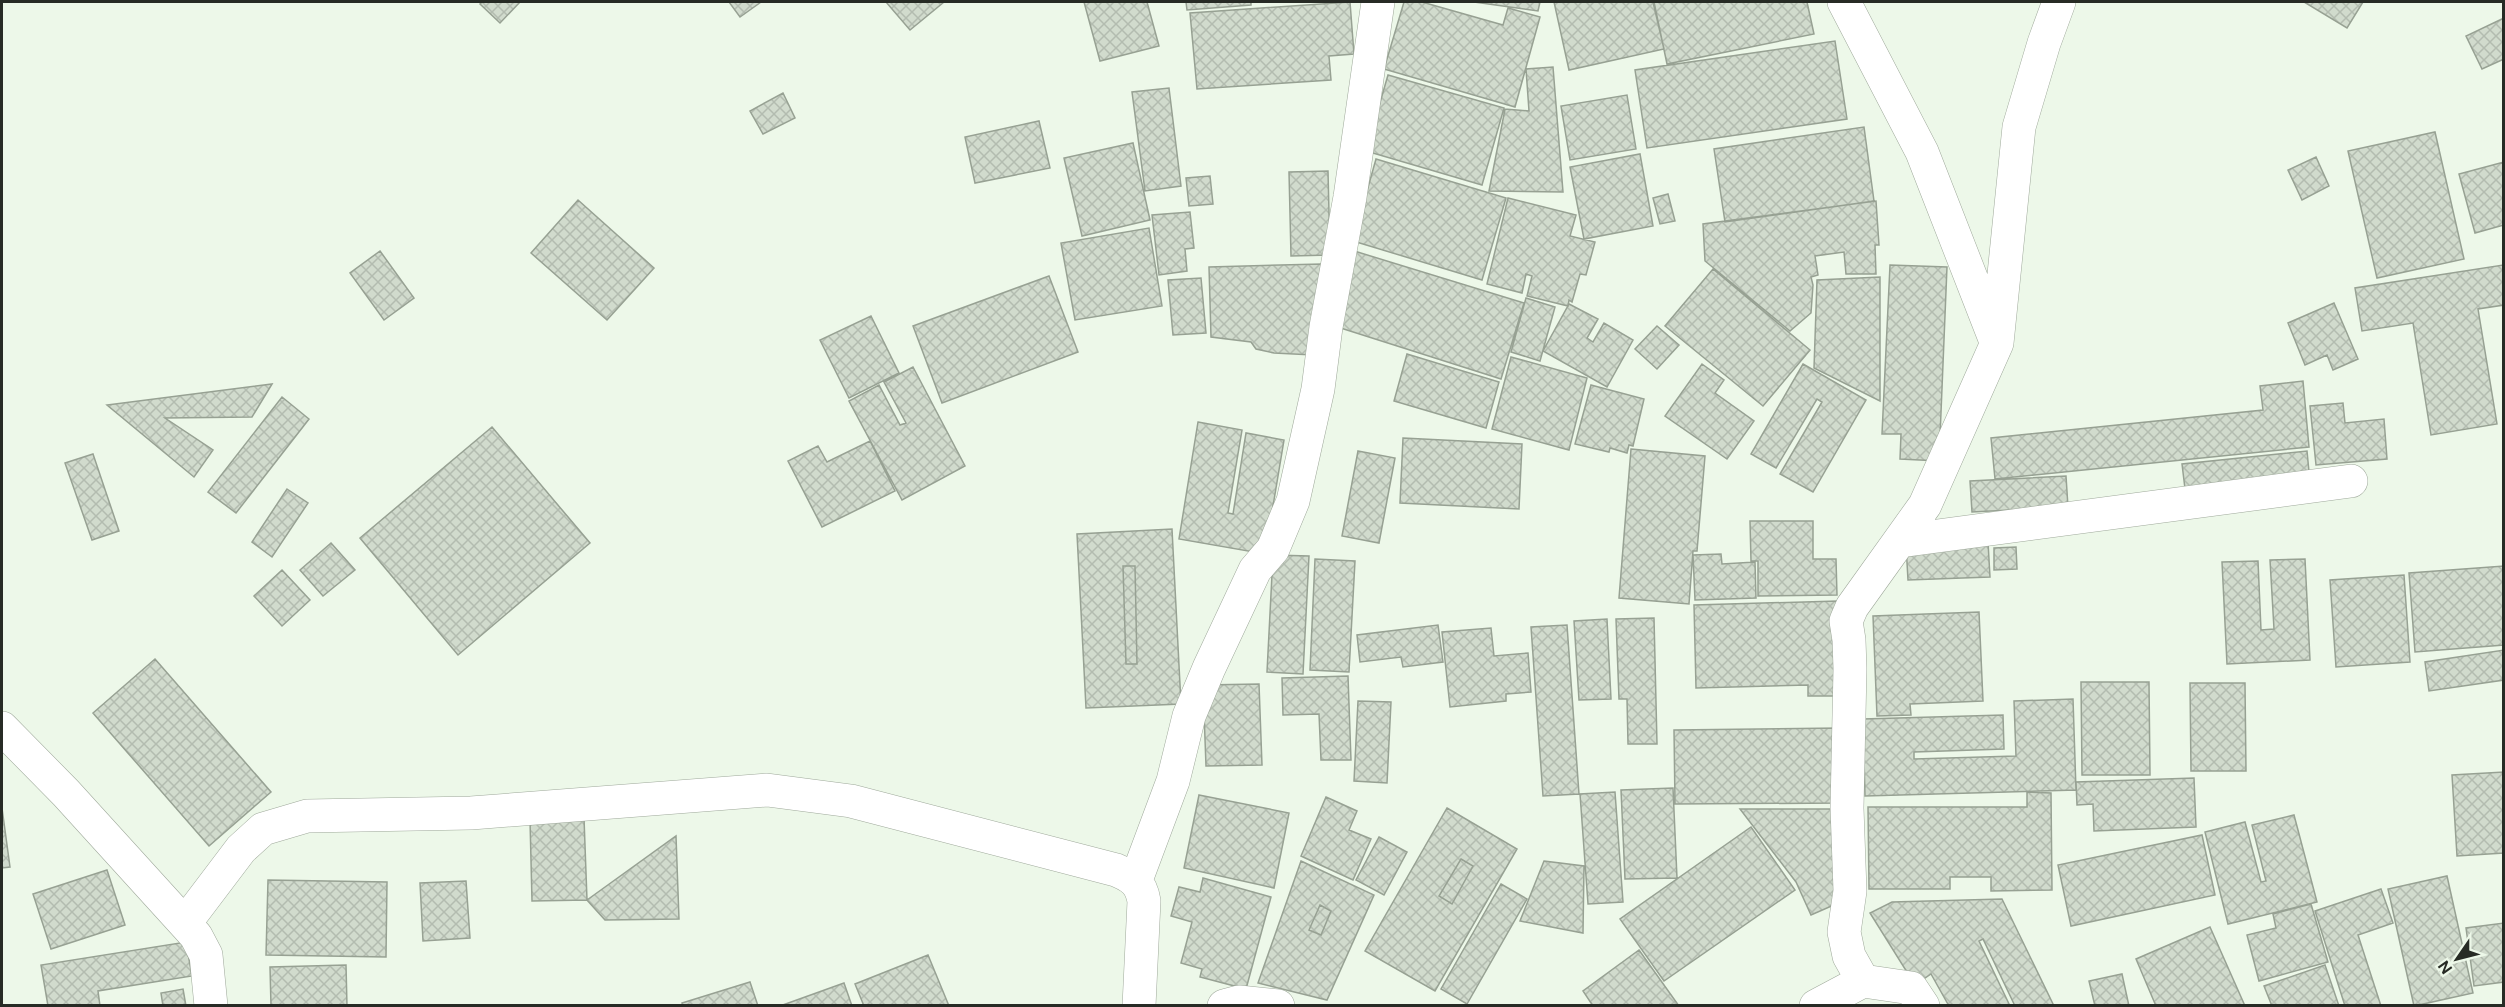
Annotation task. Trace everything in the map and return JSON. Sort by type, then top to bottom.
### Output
[{"type":"street","points":[[1136,880],[1173,781],[1189,716],[1255,570],[1273,549],[1293,501],[1318,388],[1326,327],[1350,197],[1378,2]]},
{"type":"street","points":[[1844,2],[1922,152],[1997,343]]},
{"type":"street","points":[[1863,981],[1849,956],[1844,932],[1850,891],[1848,808],[1850,640],[1846,621],[1852,607],[1925,505],[1997,343],[2019,128],[2044,43],[2059,2]]},
{"type":"street","points":[[1900,541],[2351,481]]},
{"type":"street","points":[[2,728],[196,936],[206,955],[210,1005]]},
{"type":"street","points":[[185,923],[241,849],[263,829],[307,816],[471,813],[767,790],[851,801],[1116,870],[1136,880],[1142,890],[1144,901],[1139,1005]]},
{"type":"street","points":[[1816,1005],[1863,981],[1911,988],[1923,1005]]},
{"type":"street","points":[[1224,1005],[1239,1002],[1278,1005]]},
{"type":"building","points":[[482,2],[520,2],[500,23],[480,4]]},
{"type":"building","points":[[729,2],[761,2],[740,17]]},
{"type":"building","points":[[886,2],[944,2],[910,30]]},
{"type":"building","points":[[1084,2],[1147,2],[1159,46],[1100,61]]},
{"type":"building","points":[[1186,2],[1251,2],[1251,5],[1187,10]]},
{"type":"building","points":[[1350,2],[1354,54],[1329,56],[1331,80],[1197,89],[1190,13]]},
{"type":"building","points":[[1404,2],[1422,2],[1503,25],[1508,8],[1540,17],[1515,107],[1384,69]]},
{"type":"building","points":[[1474,2],[1540,2],[1538,11]]},
{"type":"building","points":[[1554,2],[1653,2],[1664,49],[1569,70]]},
{"type":"building","points":[[1654,2],[1807,2],[1814,34],[1667,64]]},
{"type":"building","points":[[2304,2],[2363,2],[2347,28]]},
{"type":"building","points":[[2504,18],[2504,59],[2482,69],[2466,36]]},
{"type":"building","points":[[1835,41],[1847,119],[1647,148],[1635,70]]},
{"type":"building","points":[[1553,67],[1563,192],[1489,191],[1505,109],[1529,111],[1526,69]]},
{"type":"building","points":[[1388,75],[1504,108],[1482,185],[1366,151]]},
{"type":"building","points":[[1169,88],[1181,186],[1145,191],[1132,92]]},
{"type":"building","points":[[783,93],[795,118],[763,134],[750,111]]},
{"type":"building","points":[[1627,95],[1636,149],[1570,160],[1561,106]]},
{"type":"building","points":[[1039,121],[1050,168],[975,183],[965,137]]},
{"type":"building","points":[[1864,127],[1874,201],[1725,222],[1714,149]]},
{"type":"building","points":[[2435,132],[2464,259],[2377,278],[2348,151]]},
{"type":"building","points":[[1133,143],[1150,220],[1082,236],[1064,158]]},
{"type":"building","points":[[1640,154],[1653,226],[1584,239],[1570,167]]},
{"type":"building","points":[[2316,157],[2329,186],[2302,200],[2288,170]]},
{"type":"building","points":[[1376,159],[1506,198],[1482,280],[1353,241]]},
{"type":"building","points":[[2504,162],[2504,225],[2475,233],[2459,174]]},
{"type":"building","points":[[1328,171],[1330,255],[1291,256],[1289,172]]},
{"type":"building","points":[[1210,176],[1213,204],[1189,206],[1186,178]]},
{"type":"building","points":[[1668,194],[1675,221],[1660,224],[1653,198]]},
{"type":"building","points":[[1508,198],[1576,215],[1570,236],[1595,242],[1586,275],[1580,274],[1572,302],[1569,300],[1568,306],[1527,296],[1532,276],[1526,274],[1522,293],[1487,284]]},
{"type":"building","points":[[578,200],[654,268],[607,320],[531,253]]},
{"type":"building","points":[[1876,201],[1879,245],[1875,245],[1876,274],[1846,274],[1844,252],[1815,256],[1818,275],[1811,277],[1813,285],[1811,313],[1790,331],[1705,261],[1703,224]]},
{"type":"building","points":[[1190,212],[1194,248],[1185,249],[1187,271],[1159,275],[1152,215]]},
{"type":"building","points":[[1149,228],[1162,306],[1075,320],[1061,243]]},
{"type":"building","points":[[1351,250],[1524,303],[1501,379],[1328,324]]},
{"type":"building","points":[[380,251],[414,298],[384,320],[350,273]]},
{"type":"building","points":[[1321,264],[1313,355],[1274,353],[1256,349],[1251,342],[1211,337],[1209,267]]},
{"type":"building","points":[[1890,265],[1947,267],[1939,461],[1900,459],[1901,434],[1882,434]]},
{"type":"building","points":[[2503,265],[2504,305],[2478,309],[2497,424],[2431,435],[2413,323],[2362,331],[2355,288]]},
{"type":"building","points":[[1713,269],[1810,350],[1763,406],[1665,326]]},
{"type":"building","points":[[1049,276],[1078,352],[942,403],[913,326]]},
{"type":"building","points":[[1880,277],[1880,401],[1814,368],[1817,280]]},
{"type":"building","points":[[1201,278],[1206,333],[1173,335],[1168,280]]},
{"type":"building","points":[[1526,298],[1555,307],[1540,361],[1511,352]]},
{"type":"building","points":[[2334,303],[2358,359],[2333,370],[2327,355],[2305,365],[2288,323]]},
{"type":"building","points":[[1569,304],[1598,319],[1587,338],[1593,342],[1604,323],[1633,340],[1607,387],[1543,351]]},
{"type":"building","points":[[871,316],[899,373],[849,398],[820,340]]},
{"type":"building","points":[[1657,326],[1679,345],[1657,369],[1635,349]]},
{"type":"building","points":[[1407,354],[1499,382],[1486,428],[1394,401]]},
{"type":"building","points":[[1511,357],[1587,378],[1569,450],[1492,429]]},
{"type":"building","points":[[1702,364],[1724,380],[1715,393],[1754,421],[1727,459],[1665,416]]},
{"type":"building","points":[[1803,364],[1866,400],[1813,492],[1780,474],[1822,402],[1817,399],[1776,468],[1751,454]]},
{"type":"building","points":[[913,367],[965,466],[902,500],[849,401],[879,385],[900,425],[906,423],[884,382]]},
{"type":"building","points":[[2303,381],[2309,447],[1995,479],[1991,438],[2263,410],[2260,386]]},
{"type":"building","points":[[272,384],[252,417],[165,418],[213,450],[194,477],[107,405]]},
{"type":"building","points":[[1591,385],[1644,399],[1633,446],[1629,445],[1627,453],[1610,448],[1609,452],[1575,444]]},
{"type":"building","points":[[282,397],[309,419],[236,513],[208,492]]},
{"type":"building","points":[[2343,403],[2345,423],[2384,419],[2387,459],[2316,465],[2310,406]]},
{"type":"building","points":[[1198,422],[1242,430],[1228,513],[1233,514],[1246,433],[1284,440],[1265,554],[1179,539]]},
{"type":"building","points":[[492,427],[590,543],[458,655],[360,538]]},
{"type":"building","points":[[1403,438],[1522,444],[1519,509],[1400,503]]},
{"type":"building","points":[[870,441],[895,491],[822,527],[788,461],[818,446],[827,462]]},
{"type":"building","points":[[1631,449],[1705,456],[1697,551],[1693,551],[1689,604],[1619,598]]},
{"type":"building","points":[[1358,451],[1395,458],[1379,543],[1342,536]]},
{"type":"building","points":[[2307,451],[2310,482],[2186,497],[2182,464]]},
{"type":"building","points":[[93,454],[119,531],[92,540],[65,463]]},
{"type":"building","points":[[2066,476],[2068,507],[1972,512],[1970,481]]},
{"type":"building","points":[[287,489],[308,503],[272,557],[252,542]]},
{"type":"building","points":[[1750,521],[1813,521],[1813,559],[1836,559],[1837,595],[1758,596],[1758,561],[1751,561]]},
{"type":"building","points":[[1172,529],[1181,704],[1086,708],[1077,534]],"holes":[[[1123,566],[1135,566],[1137,664],[1126,664]]]},
{"type":"building","points":[[1988,542],[1990,577],[1908,580],[1906,545]]},
{"type":"building","points":[[331,543],[355,570],[323,596],[300,570]]},
{"type":"building","points":[[2016,547],[2017,569],[1994,570],[1994,548]]},
{"type":"building","points":[[1721,554],[1722,564],[1755,562],[1756,598],[1695,600],[1693,555]]},
{"type":"building","points":[[1273,555],[1309,556],[1303,674],[1267,672]]},
{"type":"building","points":[[1315,559],[1355,561],[1349,672],[1310,670]]},
{"type":"building","points":[[2305,559],[2310,660],[2227,664],[2222,562],[2258,561],[2261,630],[2274,629],[2270,560]]},
{"type":"building","points":[[1123,566],[1135,566],[1137,664],[1126,664]]},
{"type":"building","points":[[2504,566],[2504,645],[2415,652],[2409,573]]},
{"type":"building","points":[[282,570],[310,600],[282,626],[254,596]]},
{"type":"building","points":[[2404,575],[2410,662],[2336,667],[2330,580]]},
{"type":"building","points":[[1838,601],[1841,696],[1808,696],[1808,685],[1696,688],[1694,605]]},
{"type":"building","points":[[1979,612],[1983,701],[1910,704],[1911,715],[1877,716],[1873,616]]},
{"type":"building","points":[[1654,618],[1657,744],[1628,744],[1627,699],[1619,699],[1616,619]]},
{"type":"building","points":[[1607,619],[1611,699],[1579,700],[1574,621]]},
{"type":"building","points":[[1438,625],[1443,662],[1403,667],[1401,657],[1360,662],[1357,635]]},
{"type":"building","points":[[1567,625],[1579,794],[1543,796],[1531,627]]},
{"type":"building","points":[[1491,628],[1494,656],[1528,653],[1531,692],[1506,694],[1506,701],[1450,707],[1442,632]]},
{"type":"building","points":[[2504,650],[2504,680],[2429,691],[2425,662]]},
{"type":"building","points":[[155,659],[271,792],[209,846],[93,713]]},
{"type":"building","points":[[1348,676],[1351,760],[1321,760],[1319,714],[1283,715],[1282,678]]},
{"type":"building","points":[[2081,682],[2149,682],[2150,775],[2082,775]]},
{"type":"building","points":[[2190,683],[2245,683],[2246,771],[2191,771]]},
{"type":"building","points":[[1259,684],[1262,765],[1206,766],[1203,685]]},
{"type":"building","points":[[2073,699],[2076,790],[1865,796],[1863,719],[2003,715],[2004,749],[1914,752],[1914,759],[2016,756],[2014,701]]},
{"type":"building","points":[[1358,701],[1391,702],[1387,783],[1354,781]]},
{"type":"building","points":[[1840,728],[1841,803],[1675,804],[1674,730]]},
{"type":"building","points":[[2504,772],[2504,853],[2457,856],[2452,775]]},
{"type":"building","points":[[2194,778],[2196,827],[2094,831],[2093,804],[2077,805],[2076,782]]},
{"type":"building","points":[[1673,788],[1677,878],[1625,879],[1621,790]]},
{"type":"building","points":[[1615,792],[1623,902],[1588,904],[1580,794]]},
{"type":"building","points":[[2027,792],[2051,793],[2052,890],[1991,891],[1991,877],[1950,877],[1950,889],[1869,889],[1868,807],[2027,807]]},
{"type":"building","points":[[1199,795],[1289,813],[1274,888],[1184,868]]},
{"type":"building","points":[[1326,797],[1357,811],[1349,830],[1371,839],[1353,880],[1301,856]]},
{"type":"building","points":[[2,808],[10,867],[2,868]]},
{"type":"building","points":[[1447,808],[1517,849],[1435,991],[1365,951]],"holes":[[[1461,859],[1473,866],[1452,904],[1439,896]]]},
{"type":"building","points":[[1740,809],[1839,809],[1843,901],[1811,915],[1796,882]]},
{"type":"building","points":[[2294,815],[2317,902],[2228,924],[2205,832],[2245,822],[2261,882],[2266,881],[2252,825]]},
{"type":"building","points":[[584,818],[587,900],[532,901],[530,820]]},
{"type":"building","points":[[1751,827],[1795,890],[1664,981],[1620,919]]},
{"type":"building","points":[[2202,835],[2215,895],[2071,926],[2058,865]]},
{"type":"building","points":[[676,836],[679,919],[605,920],[587,900]]},
{"type":"building","points":[[1379,837],[1407,852],[1384,895],[1356,880]]},
{"type":"building","points":[[1461,859],[1473,866],[1452,904],[1439,896]]},
{"type":"building","points":[[1301,861],[1374,895],[1327,1000],[1258,983]],"holes":[[[1320,905],[1331,911],[1321,935],[1309,930]]]},
{"type":"building","points":[[1544,861],[1584,866],[1583,933],[1520,921]]},
{"type":"building","points":[[107,870],[125,925],[51,949],[33,894]]},
{"type":"building","points":[[2447,876],[2473,993],[2414,1006],[2388,889]]},
{"type":"building","points":[[1203,878],[1271,897],[1246,989],[1200,977],[1202,969],[1181,963],[1192,922],[1171,916],[1179,887],[1200,892]]},
{"type":"building","points":[[268,880],[387,882],[386,957],[266,955]]},
{"type":"building","points":[[466,881],[470,938],[423,941],[420,883]]},
{"type":"building","points":[[1501,884],[1527,899],[1467,1004],[1441,989]]},
{"type":"building","points":[[2381,889],[2393,923],[2358,935],[2381,1006],[2345,1006],[2315,911]]},
{"type":"building","points":[[2002,899],[2054,1006],[2015,1006],[1983,939],[1979,941],[2010,1006],[1949,1006],[1931,974],[1915,985],[1870,913],[1892,902]]},
{"type":"building","points":[[2311,904],[2328,962],[2259,981],[2247,935],[2276,928],[2273,914]]},
{"type":"building","points":[[1320,905],[1331,911],[1321,935],[1309,930]]},
{"type":"building","points":[[2504,923],[2504,982],[2474,986],[2466,928]]},
{"type":"building","points":[[2210,927],[2245,1006],[2156,1006],[2136,959]]},
{"type":"building","points":[[186,942],[192,976],[98,991],[100,1006],[48,1006],[41,965]]},
{"type":"building","points":[[1639,950],[1679,1006],[1593,1006],[1583,991]]},
{"type":"building","points":[[928,955],[949,1006],[864,1006],[855,984]]},
{"type":"building","points":[[346,965],[347,1006],[271,1006],[270,967]]},
{"type":"building","points":[[2325,965],[2339,1006],[2272,1006],[2264,986]]},
{"type":"building","points":[[2122,974],[2129,1006],[2095,1006],[2089,981]]},
{"type":"building","points":[[750,982],[758,1006],[683,1006],[682,1003]]},
{"type":"building","points":[[844,983],[852,1006],[780,1006]]},
{"type":"building","points":[[183,989],[186,1006],[163,1006],[161,993]]}]
